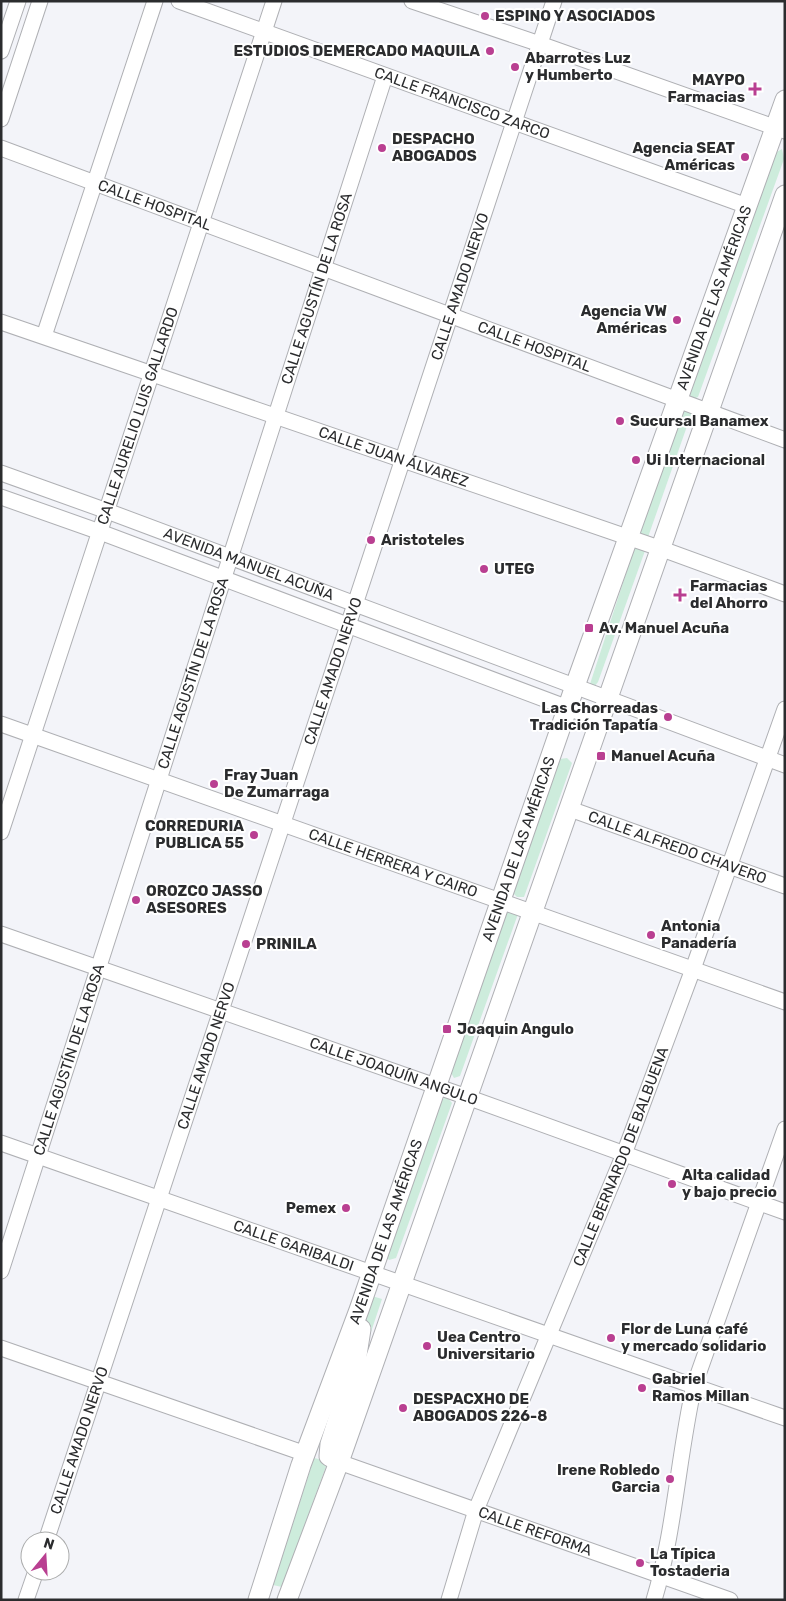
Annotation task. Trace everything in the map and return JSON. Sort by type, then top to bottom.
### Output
[{"type":"main road","name":"AVENIDA DE LAS AMÉRICAS","points":[[258,1600],[306,1454],[360,1310],[371,1273],[502,902],[575,686],[746,206],[780,130],[785,100]]},
{"type":"main road","name":"AVENIDA DE LAS AMÉRICAS","points":[[287,1600],[339,1462],[709,411],[781,218],[785,195]]},
{"type":"main road","points":[[339,1462],[329,1456],[330,1444],[356,1362],[361,1333],[360,1310]]},
{"type":"street","points":[[1,52],[18,1]]},
{"type":"street","points":[[1,119],[40,1]]},
{"type":"street","points":[[44,336],[155,1]]},
{"type":"street","name":"CALLE FRANCISCO ZARCO","points":[[179,1],[746,206]]},
{"type":"street","name":"CALLE AURELIO LUIS GALLARDO","points":[[1,832],[274,1]]},
{"type":"street","points":[[412,1],[540,44],[780,130]]},
{"type":"street","name":"CALLE AMADO NERVO","points":[[49,1531],[554,1]]},
{"type":"street","name":"CALLE AGUSTÍN DE LA ROSA","points":[[1,1271],[385,76]]},
{"type":"street","name":"CALLE HOSPITAL","points":[[1,148],[785,440]]},
{"type":"street","name":"CALLE JUAN ÁLVAREZ","points":[[1,322],[662,549],[785,594]]},
{"type":"street","name":"AVENIDA MANUEL ACUÑA","points":[[2,477],[107,511],[785,765]]},
{"type":"street","name":"AVENIDA MANUEL ACUÑA","points":[[1,497],[224,578],[600,720]]},
{"type":"street","name":"CALLE BERNARDO DE BALBUENA","points":[[449,1600],[476,1510],[624,1154],[693,969],[785,708]]},
{"type":"street","name":"CALLE HERRERA Y CAIRO","points":[[1,724],[785,1002]]},
{"type":"street","name":"CALLE ALFREDO CHAVERO","points":[[570,809],[785,886]]},
{"type":"street","name":"CALLE JOAQUÍN ANGULO","points":[[1,934],[436,1088],[467,1097],[785,1212]]},
{"type":"street","points":[[654,1600],[672,1524],[685,1426],[694,1386],[785,1129]]},
{"type":"street","name":"CALLE GARIBALDI","points":[[1,1143],[785,1418]]},
{"type":"street","points":[[1,1348],[306,1454]]},
{"type":"street","name":"CALLE REFORMA","points":[[339,1462],[730,1600]]},
{"type":"street","points":[[26,1600],[33,1581]]},
{"type":"green space","points":[[782,149],[784,159],[698,397],[691,400],[687,394],[773,154]]},
{"type":"green space","points":[[682,410],[692,412],[647,540],[636,536]]},
{"type":"green space","points":[[635,546],[646,548],[598,682],[594,687],[590,684]]},
{"type":"green space","points":[[567,758],[572,763],[524,897],[517,897],[513,893],[560,759]]},
{"type":"green space","points":[[514,909],[518,914],[460,1076],[454,1078],[450,1071],[506,912]]},
{"type":"green space","points":[[447,1097],[452,1103],[396,1258],[389,1260],[385,1255],[440,1100]]},
{"type":"green space","points":[[372,1296],[382,1299],[344,1413],[363,1326]]},
{"type":"green space","points":[[314,1458],[328,1461],[282,1587],[273,1585]]},
{"type":"place","name":"ESPINO Y ASOCIADOS","points":[[485,16]]},
{"type":"place","name":"ESTUDIOS DEMERCADO MAQUILA","points":[[490,51]]},
{"type":"place","name":"Abarrotes Luz y Humberto","points":[[515,67]]},
{"type":"place","name":"MAYPO Farmacias","points":[[755,89]]},
{"type":"place","name":"DESPACHO ABOGADOS","points":[[382,148]]},
{"type":"place","name":"Agencia SEAT Américas","points":[[745,157]]},
{"type":"place","name":"Agencia VW Américas","points":[[677,320]]},
{"type":"place","name":"Sucursal Banamex","points":[[620,421]]},
{"type":"place","name":"Ui Internacional","points":[[636,460]]},
{"type":"place","name":"Aristoteles","points":[[371,540]]},
{"type":"place","name":"UTEG","points":[[484,569]]},
{"type":"place","name":"Farmacias del Ahorro","points":[[680,595]]},
{"type":"place","name":"Av. Manuel Acuña","points":[[589,628]]},
{"type":"place","name":"Las Chorreadas Tradición Tapatía","points":[[668,717]]},
{"type":"place","name":"Manuel Acuña","points":[[601,756]]},
{"type":"place","name":"Fray Juan De Zumarraga","points":[[214,784]]},
{"type":"place","name":"CORREDURIA PUBLICA 55","points":[[254,835]]},
{"type":"place","name":"OROZCO JASSO ASESORES","points":[[136,900]]},
{"type":"place","name":"Antonia Panadería","points":[[651,935]]},
{"type":"place","name":"PRINILA","points":[[246,944]]},
{"type":"place","name":"Joaquin Angulo","points":[[447,1029]]},
{"type":"place","name":"Alta calidad y bajo precio","points":[[672,1184]]},
{"type":"place","name":"Pemex","points":[[346,1208]]},
{"type":"place","name":"Flor de Luna café y mercado solidario","points":[[611,1338]]},
{"type":"place","name":"Uea Centro Universitario","points":[[427,1346]]},
{"type":"place","name":"Gabriel Ramos Millan","points":[[642,1388]]},
{"type":"place","name":"DESPACXHO DE ABOGADOS 226-8","points":[[403,1408]]},
{"type":"place","name":"Irene Robledo Garcia","points":[[670,1479]]},
{"type":"place","name":"La Típica Tostaderia","points":[[640,1563]]}]
